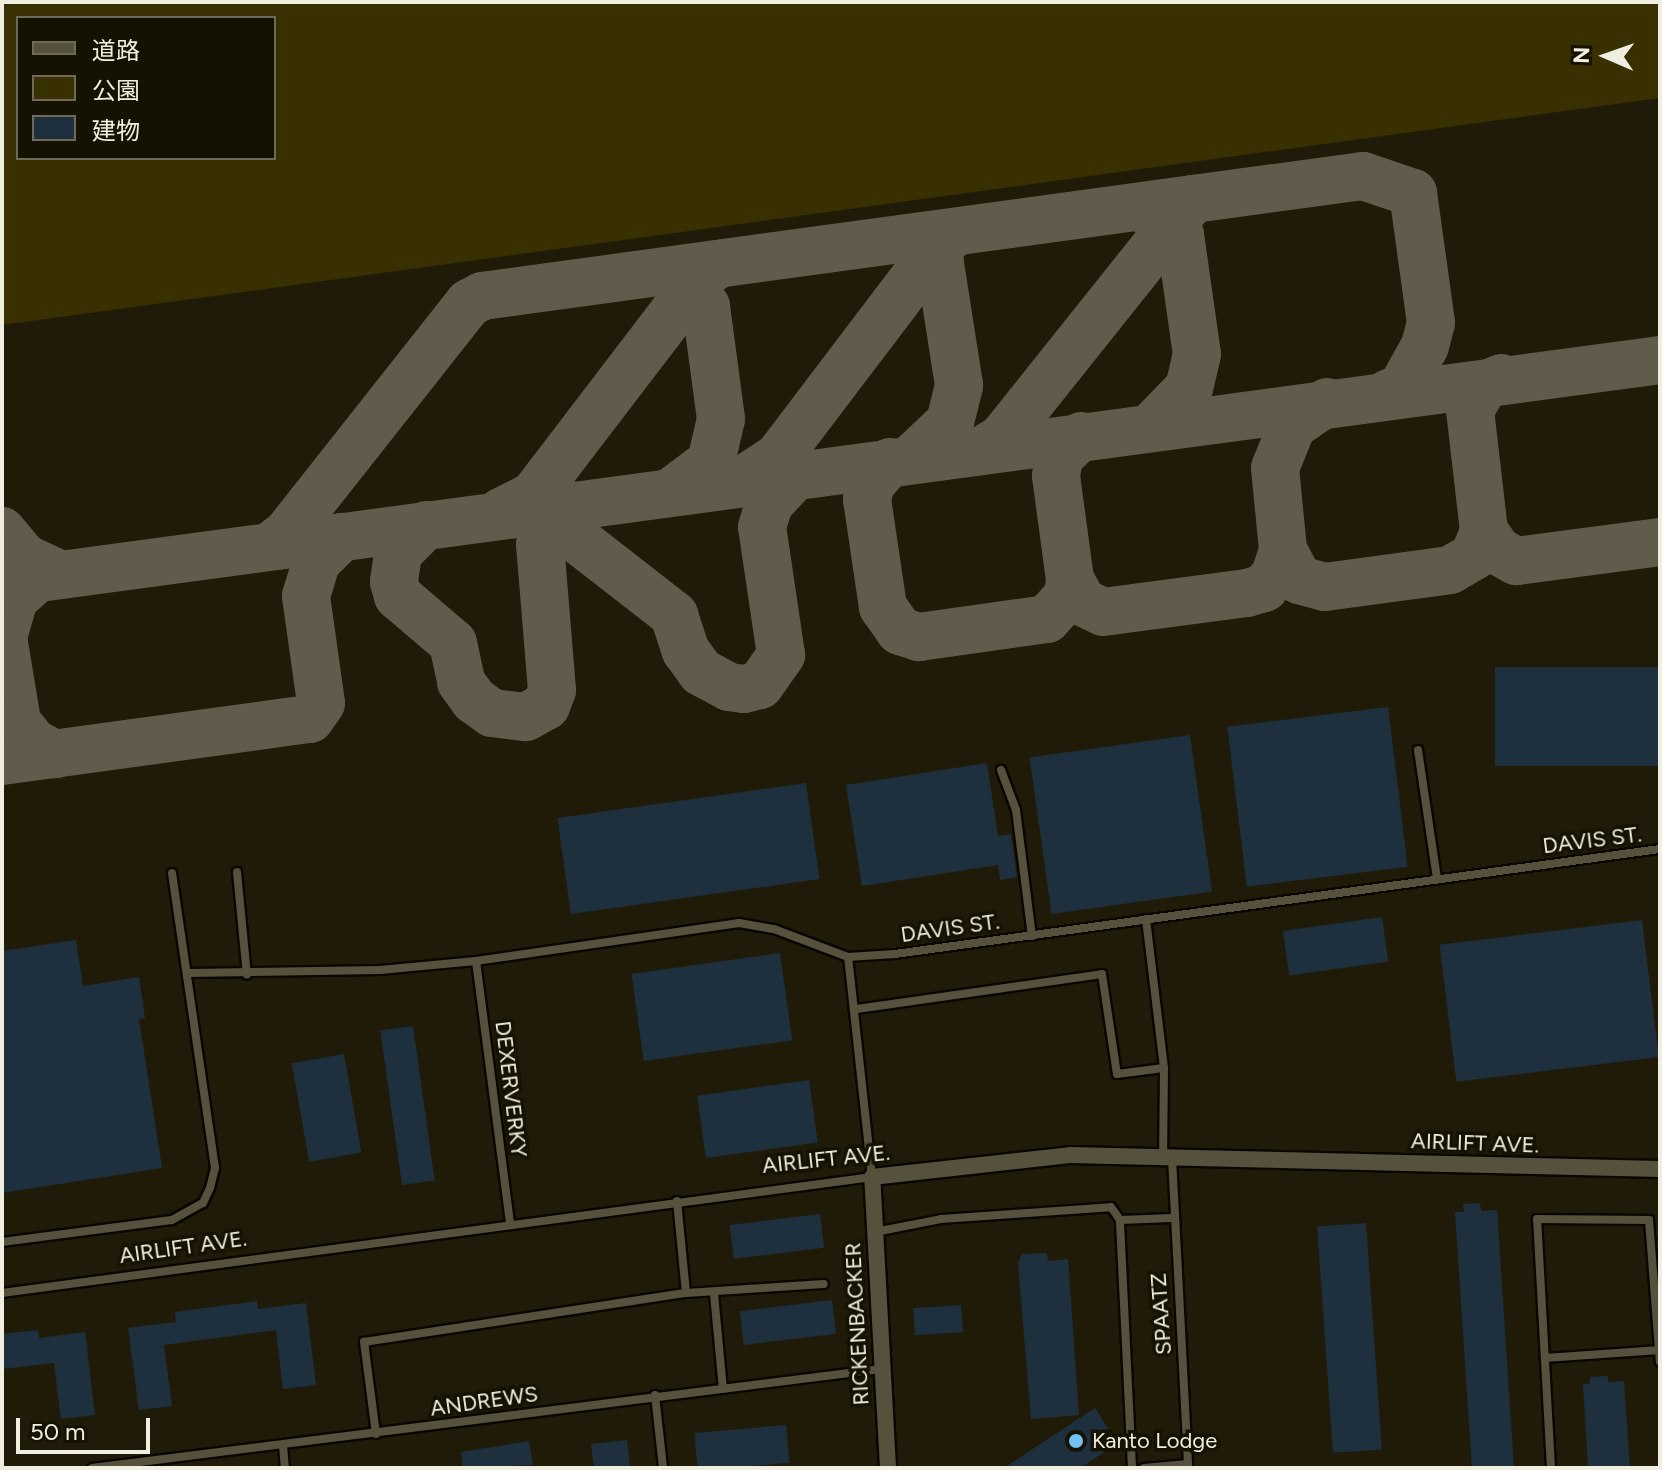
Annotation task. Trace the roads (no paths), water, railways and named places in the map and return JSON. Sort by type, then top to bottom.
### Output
[{"type":"street","name":"AIRLIFT AVE.","points":[[872,1177],[1070,1155],[1660,1169]]},
{"type":"street","name":"RICKENBACKER","points":[[872,1177],[888,1468]]},
{"type":"lane","points":[[1418,750],[1437,879]]},
{"type":"lane","points":[[1001,770],[1016,810],[1032,936]]},
{"type":"lane","name":"DAVIS ST.","points":[[189,973],[247,975],[476,961],[739,923],[774,929],[848,957],[1032,936],[1660,849]]},
{"type":"lane","points":[[237,872],[247,975]]},
{"type":"lane","points":[[2,1242],[172,1220],[203,1203],[215,1168],[172,873]]},
{"type":"lane","name":"SPAATZ","points":[[1146,919],[1164,1068],[1188,1466]]},
{"type":"lane","points":[[848,957],[857,1009],[872,1177]]},
{"type":"lane","name":"DEXERVERKY","points":[[476,961],[510,1222]]},
{"type":"lane","points":[[857,1009],[1102,974],[1117,1074],[1164,1068]]},
{"type":"lane","name":"AIRLIFT AVE.","points":[[2,1293],[510,1222],[872,1177]]},
{"type":"lane","points":[[677,1201],[686,1293]]},
{"type":"lane","points":[[874,1232],[941,1219],[1111,1207],[1120,1220],[1132,1468]]},
{"type":"lane","points":[[1120,1220],[1172,1218]]},
{"type":"lane","points":[[1551,1468],[1537,1219],[1649,1220],[1660,1362]]},
{"type":"lane","points":[[376,1434],[364,1342],[686,1293],[714,1294],[824,1284]]},
{"type":"lane","points":[[714,1294],[723,1389]]},
{"type":"lane","points":[[1545,1358],[1660,1350]]},
{"type":"lane","name":"ANDREWS","points":[[92,1468],[881,1369]]},
{"type":"lane","points":[[655,1395],[663,1468]]},
{"type":"lane","points":[[283,1446],[285,1468]]},
{"type":"lane","points":[[1144,1468],[1188,1466]]},
{"type":"place","name":"Kanto Lodge","points":[[1076,1441]]}]
